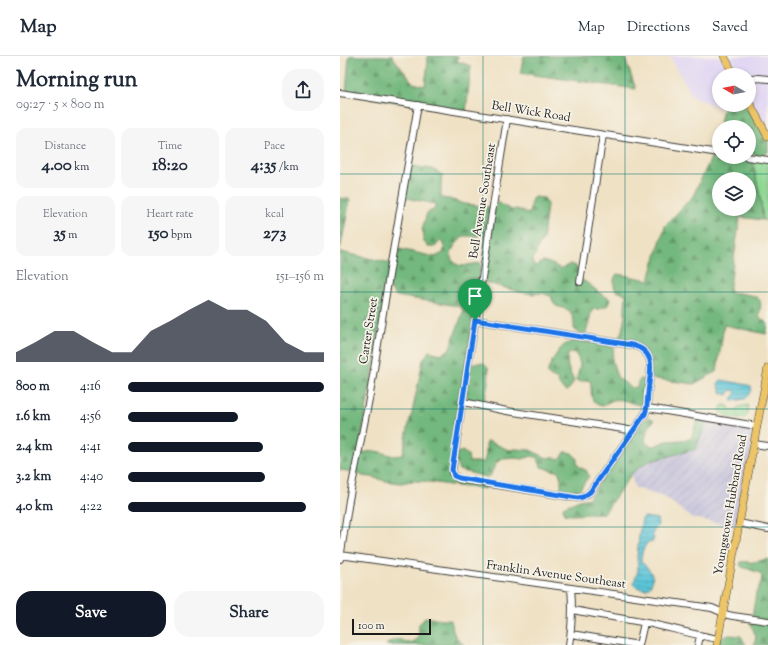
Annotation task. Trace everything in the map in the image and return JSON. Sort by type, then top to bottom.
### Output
[{"type":"main road","points":[[724,56],[730,68]]},
{"type":"main road","points":[[754,112],[768,137]]},
{"type":"main road","name":"Youngstown Hubbard Road","points":[[718,642],[722,613],[768,368]]},
{"type":"street","points":[[756,78],[768,79]]},
{"type":"street","name":"Bell Wick Road","points":[[340,93],[712,152]]},
{"type":"street","name":"Carter Street","points":[[340,559],[349,500],[372,387],[391,263],[418,105]]},
{"type":"street","name":"Bell Avenue Southeast","points":[[507,119],[452,470],[454,476],[578,498],[583,497],[590,492],[633,431]]},
{"type":"street","points":[[580,282],[603,135]]},
{"type":"street","points":[[756,158],[768,160]]},
{"type":"street","points":[[463,402],[507,411],[633,431],[648,408],[647,396],[650,359],[645,351],[638,346],[475,320]]},
{"type":"street","points":[[648,408],[757,426]]},
{"type":"street","points":[[754,444],[768,446]]},
{"type":"street","points":[[739,523],[768,529]]},
{"type":"street","name":"Franklin Avenue Southeast","points":[[340,555],[712,608],[733,616],[768,621]]},
{"type":"street","points":[[569,645],[573,610],[571,588]]},
{"type":"street","points":[[573,610],[644,623],[700,636],[718,642]]},
{"type":"street","points":[[571,634],[639,645],[644,623]]},
{"type":"street","points":[[698,645],[700,636]]},
{"type":"shaded area","points":[[670,56],[768,56],[768,137],[754,112],[756,112],[756,68],[712,68],[712,105],[693,97]]},
{"type":"shaded area","points":[[707,418],[757,426],[738,527],[692,518],[666,498],[635,488],[631,474],[647,462],[696,449]]},
{"type":"green space","points":[[349,56],[392,56],[413,83],[425,86],[428,61],[427,56],[458,56],[457,61],[471,66],[466,113],[346,94]]},
{"type":"green space","points":[[524,56],[624,56],[636,89],[520,73]]},
{"type":"green space","points":[[722,112],[753,112],[768,137],[768,152],[763,156],[756,155],[756,120],[721,120]]},
{"type":"green space","points":[[712,156],[712,164],[753,164],[755,172],[712,172],[712,216],[756,216],[756,178],[763,220],[740,217],[729,292],[746,294],[758,299],[761,305],[759,317],[768,324],[766,334],[724,325],[717,371],[694,384],[649,378],[647,353],[617,342],[622,331],[625,316],[626,294],[616,291],[614,284],[617,274],[649,280],[665,226],[693,196]]},
{"type":"green space","points":[[756,158],[768,160],[768,221],[763,220],[753,164],[756,164]]},
{"type":"green space","points":[[411,166],[433,169],[442,175],[441,198],[465,204],[490,207],[485,236],[463,236],[453,248],[451,255],[454,262],[460,266],[481,263],[449,474],[460,482],[485,486],[487,488],[485,489],[422,481],[401,483],[385,481],[363,476],[355,472],[340,470],[340,252],[391,263],[359,453],[375,451],[392,456],[403,454],[423,360],[429,351],[441,354],[449,350],[463,312],[459,306],[396,296],[392,292],[389,285],[395,248],[435,257],[443,253],[445,247],[442,240],[435,247],[428,247],[423,240],[424,235],[422,229],[427,213],[435,209],[435,204],[403,197]]},
{"type":"green space","points":[[534,197],[544,198],[547,205],[543,239],[533,257],[533,264],[537,266],[543,261],[561,269],[570,264],[576,266],[579,279],[586,282],[599,293],[610,299],[608,305],[600,309],[592,310],[586,333],[579,333],[574,329],[574,320],[569,310],[556,306],[551,296],[542,293],[532,294],[520,292],[484,282],[496,203],[500,203],[512,210],[517,209],[529,214],[532,199]]},
{"type":"green space","points":[[340,198],[350,199],[340,250]]},
{"type":"green space","points":[[576,341],[600,343],[614,348],[612,360],[617,377],[632,388],[637,387],[639,380],[643,379],[645,382],[645,402],[642,405],[623,400],[615,400],[610,401],[603,406],[595,403],[592,396],[590,381],[587,380],[580,382],[576,380],[580,363],[574,352],[568,354],[567,362],[574,381],[570,388],[566,391],[562,388],[557,380],[548,374],[550,364],[562,347]]},
{"type":"green space","points":[[470,364],[485,364],[489,373],[488,385],[483,405],[471,401],[466,395]]},
{"type":"green space","points":[[724,405],[728,406],[731,410],[735,410],[739,407],[748,405],[747,415],[740,419],[726,416],[722,414],[720,409]]},
{"type":"green space","points":[[649,417],[654,420],[647,430],[645,442],[652,446],[668,441],[691,439],[697,419],[707,420],[696,449],[647,462],[632,473],[604,513],[564,514],[563,507],[589,498],[609,468],[623,453],[629,441],[642,423]]},
{"type":"green space","points":[[488,441],[509,450],[530,450],[547,458],[552,457],[559,459],[565,452],[572,453],[577,458],[578,466],[586,470],[589,476],[578,492],[564,494],[561,487],[559,472],[541,467],[538,458],[532,456],[523,459],[503,459],[496,463],[490,476],[487,477],[459,470],[456,462],[457,453],[462,451],[468,455],[469,462],[484,462],[486,445]]},
{"type":"green space","points":[[768,559],[768,645],[754,645],[756,637],[751,624],[756,593],[761,583],[762,576],[760,573],[740,565],[741,562],[758,562]]},
{"type":"green space","points":[[426,617],[450,620],[453,631],[464,645],[386,645],[395,640],[413,642],[418,638],[419,624]]},
{"type":"green space","points":[[729,635],[741,636],[746,645],[717,645],[718,639]]},
{"type":"water","points":[[721,380],[751,386],[751,392],[745,399],[733,401],[732,399],[736,393],[735,391],[731,390],[728,395],[722,393],[718,385]]},
{"type":"water","points":[[645,517],[657,519],[658,525],[652,534],[654,538],[653,541],[646,544],[641,556],[641,562],[648,568],[653,578],[647,589],[640,588],[633,584],[638,571],[637,557],[639,535],[642,519]]},
{"type":"route","points":[[475,320],[638,346],[647,353],[650,359],[647,396],[648,408],[587,495],[578,498],[456,478],[452,473],[475,320]]}]
